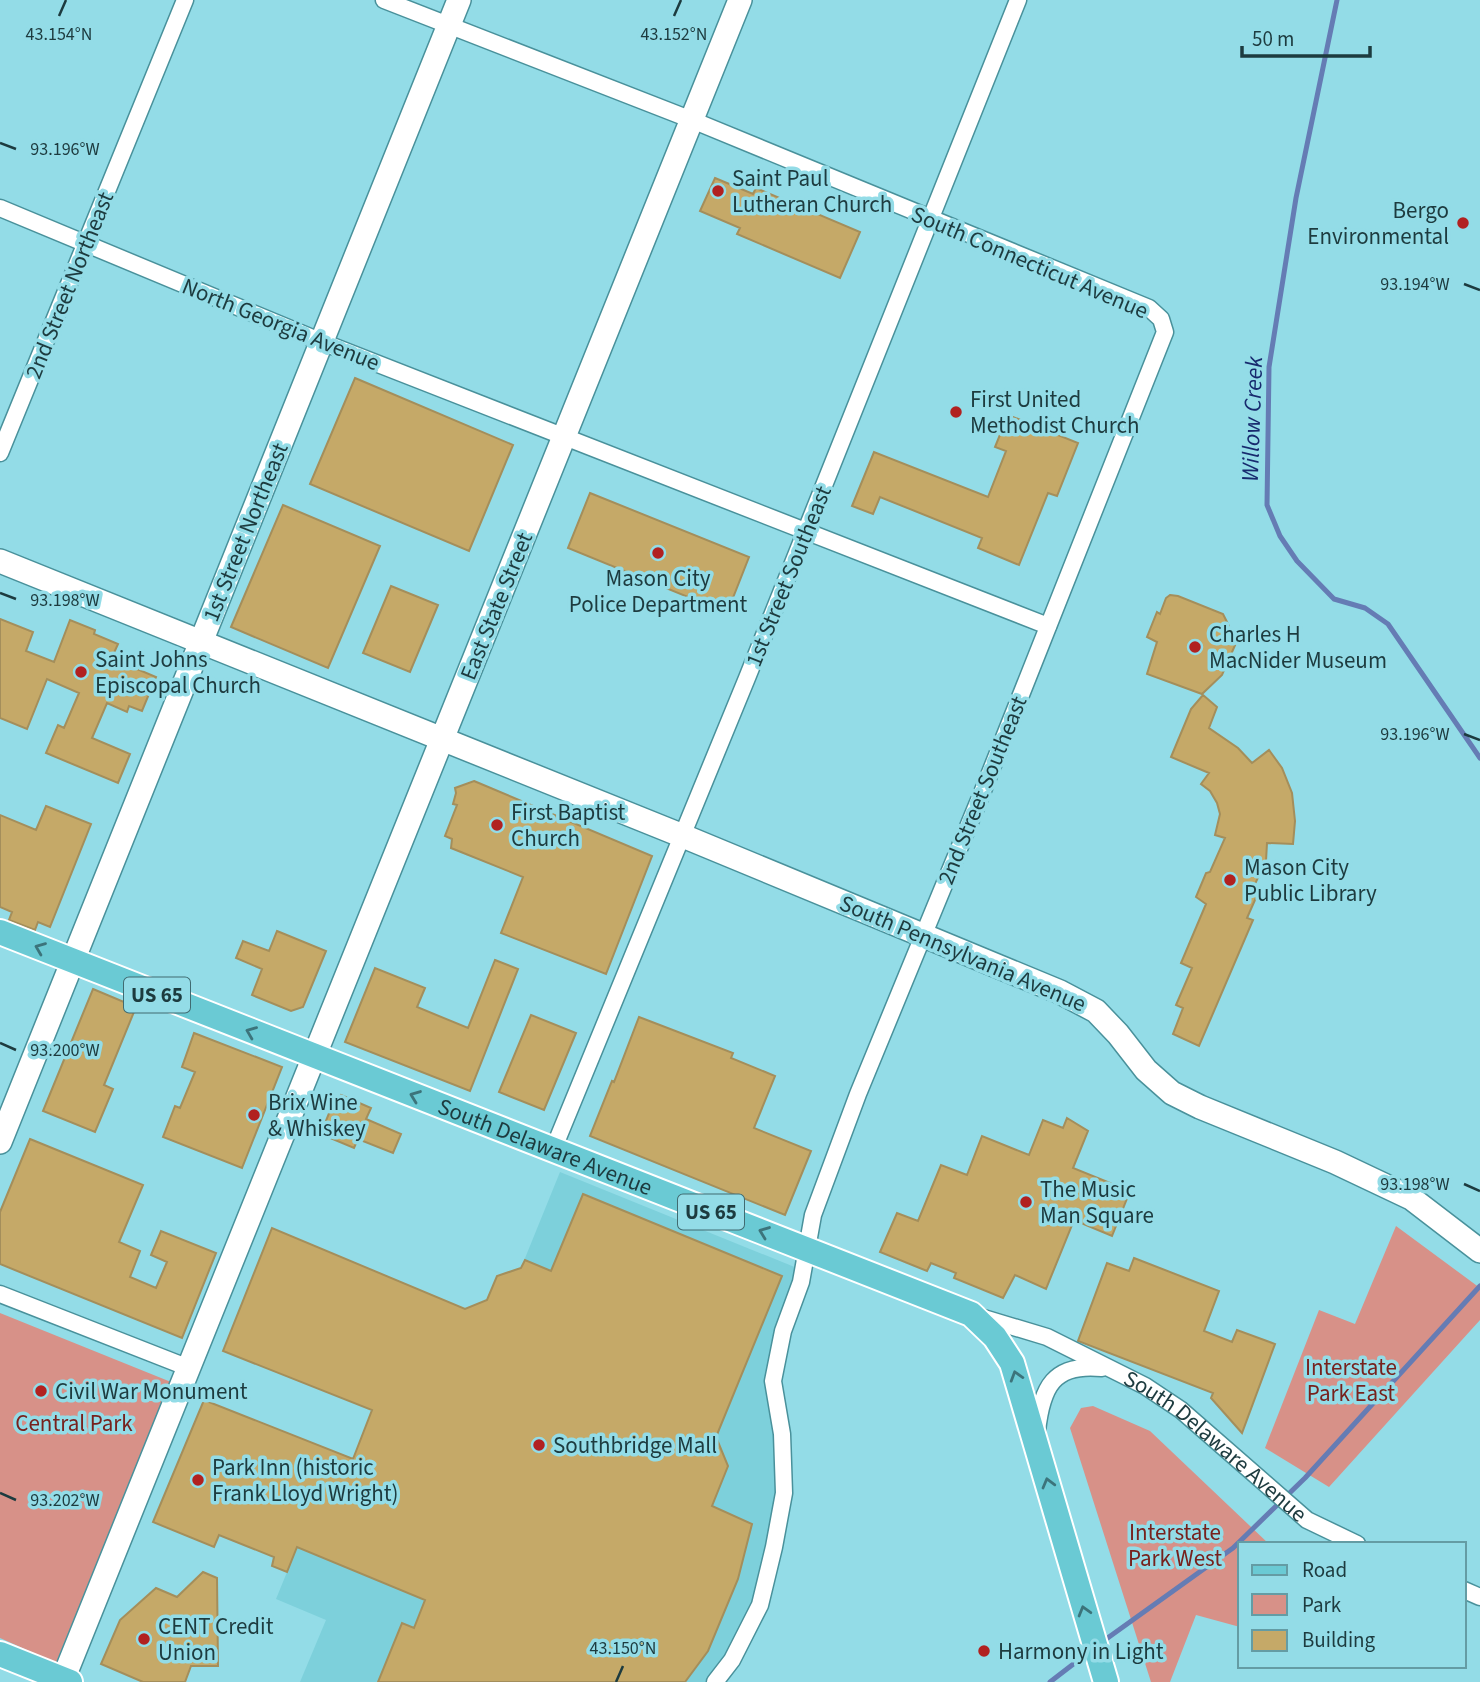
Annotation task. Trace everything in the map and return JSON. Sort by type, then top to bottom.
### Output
[{"type":"main road","name":"1st Street Northeast","points":[[0,1142],[459,0]]},
{"type":"main road","name":"East State Street","points":[[65,1681],[740,0]]},
{"type":"main road","name":"South Pennsylvania Avenue","points":[[0,561],[201,640],[1060,992],[1096,1011],[1146,1070],[1172,1093],[1335,1162],[1411,1198],[1480,1251]]},
{"type":"main road","name":"US 65","points":[[0,932],[314,1057]]},
{"type":"main road","name":"South Delaware Avenue","points":[[314,1057],[971,1314],[995,1337],[1012,1363],[1036,1441]]},
{"type":"main road","name":"US 65","points":[[1036,1441],[1104,1680]]},
{"type":"main road","points":[[0,1654],[65,1681]]},
{"type":"street","name":"2nd Street Northeast","points":[[0,453],[186,0]]},
{"type":"street","name":"South Connecticut Avenue","points":[[384,0],[692,120],[1149,308],[1161,320],[1165,332]]},
{"type":"street","name":"1st Street Southeast","points":[[553,1150],[683,836],[1018,0]]},
{"type":"street","name":"North Georgia Avenue","points":[[0,208],[321,342],[1048,626]]},
{"type":"street","name":"2nd Street Southeast","points":[[715,1682],[732,1660],[760,1605],[774,1547],[784,1493],[782,1434],[774,1381],[783,1331],[801,1282],[813,1215],[858,1094],[1165,332]]},
{"type":"street","points":[[0,1294],[189,1368]]},
{"type":"street","name":"South Delaware Avenue","points":[[971,1314],[1047,1337],[1145,1386],[1181,1410],[1307,1520],[1353,1542]]},
{"type":"street","name":"South Delaware Avenue","points":[[1036,1441],[1040,1408],[1045,1390],[1053,1378],[1084,1366],[1108,1369]]},
{"type":"shaded area","name":"Southbridge Mall","points":[[560,1172],[797,1268],[773,1381],[784,1493],[760,1605],[715,1682],[300,1682],[326,1620],[276,1599],[336,1452],[353,1458],[402,1338],[487,1300],[497,1276],[521,1268]]},
{"type":"green space","name":"Interstate Park East","points":[[1396,1226],[1480,1288],[1480,1320],[1329,1487],[1265,1448],[1319,1310],[1355,1324]]},
{"type":"green space","name":"Central Park","points":[[0,1313],[171,1382],[56,1663],[0,1638]]},
{"type":"green space","name":"Interstate Park West","points":[[1093,1406],[1150,1431],[1267,1542],[1238,1542],[1238,1626],[1196,1615],[1170,1682],[1151,1682],[1070,1428],[1081,1408]]},
{"type":"building","points":[[715,178],[753,194],[756,188],[860,232],[840,278],[737,234],[740,228],[700,211]]},
{"type":"building","points":[[355,378],[513,445],[469,551],[310,484]]},
{"type":"building","points":[[1008,415],[1078,443],[1057,496],[1048,493],[1019,565],[978,548],[982,538],[880,497],[873,514],[852,506],[874,452],[988,497],[1006,451],[995,447]]},
{"type":"building","name":"Mason City Police Department","points":[[590,493],[749,557],[727,613],[568,548]]},
{"type":"building","points":[[283,505],[380,546],[328,668],[231,627]]},
{"type":"building","points":[[391,586],[438,605],[410,672],[363,653]]},
{"type":"building","name":"Charles H MacNider Museum","points":[[1170,595],[1223,614],[1229,626],[1226,639],[1236,643],[1222,675],[1202,694],[1147,674],[1157,642],[1147,637],[1157,612],[1160,614],[1166,598]]},
{"type":"building","points":[[0,619],[33,632],[26,651],[54,662],[70,620],[95,630],[94,634],[118,644],[113,655],[119,658],[118,661],[156,677],[142,711],[129,706],[127,712],[107,703],[92,738],[130,754],[118,783],[46,753],[58,725],[64,728],[79,693],[47,679],[27,729],[0,718]]},
{"type":"building","name":"Mason City Public Library","points":[[1203,695],[1217,707],[1209,728],[1238,748],[1252,763],[1269,750],[1282,768],[1292,793],[1295,821],[1293,844],[1267,843],[1266,861],[1253,888],[1259,891],[1247,918],[1253,920],[1199,1046],[1173,1034],[1183,1008],[1176,1005],[1192,968],[1181,963],[1206,904],[1196,897],[1225,838],[1215,835],[1220,814],[1217,803],[1210,791],[1201,784],[1209,773],[1171,757],[1191,709]]},
{"type":"building","points":[[474,781],[652,856],[606,974],[501,933],[523,877],[451,848],[452,839],[445,836],[457,805],[453,804],[455,788]]},
{"type":"building","points":[[46,806],[91,824],[50,927],[38,922],[35,930],[9,920],[12,912],[0,907],[0,815],[36,830]]},
{"type":"building","points":[[277,931],[326,951],[303,1007],[291,1011],[252,995],[262,969],[236,958],[243,941],[269,951]]},
{"type":"building","points":[[495,960],[518,969],[470,1091],[345,1042],[375,968],[425,988],[417,1007],[468,1028]]},
{"type":"building","points":[[93,989],[136,1007],[104,1085],[113,1089],[95,1132],[43,1111]]},
{"type":"building","points":[[531,1015],[576,1033],[544,1110],[499,1092]]},
{"type":"building","points":[[639,1017],[733,1053],[731,1058],[775,1076],[754,1128],[811,1151],[785,1215],[590,1136]]},
{"type":"building","points":[[194,1033],[282,1067],[242,1168],[163,1137],[175,1106],[180,1108],[195,1072],[182,1067]]},
{"type":"building","points":[[341,1095],[371,1108],[366,1119],[401,1134],[393,1153],[358,1139],[354,1148],[323,1135],[332,1106],[335,1107]]},
{"type":"building","name":"The Music Man Square","points":[[1067,1118],[1088,1131],[1073,1168],[1130,1191],[1112,1236],[1074,1220],[1046,1289],[1015,1275],[1003,1298],[954,1278],[956,1273],[931,1263],[927,1271],[880,1252],[897,1213],[918,1221],[941,1165],[967,1175],[982,1136],[1029,1155],[1043,1120],[1063,1128]]},
{"type":"building","points":[[30,1139],[143,1185],[119,1242],[140,1251],[130,1277],[156,1288],[167,1262],[151,1255],[161,1231],[216,1253],[182,1338],[0,1264],[0,1212]]},
{"type":"building","name":"Southbridge Mall","points":[[583,1194],[782,1276],[716,1437],[728,1466],[712,1506],[752,1524],[738,1579],[708,1651],[685,1682],[378,1682],[402,1623],[414,1628],[425,1600],[297,1547],[287,1572],[272,1566],[274,1557],[219,1535],[214,1547],[153,1522],[204,1400],[353,1459],[372,1410],[223,1351],[272,1228],[465,1309],[487,1300],[497,1276],[521,1268],[525,1260],[551,1271]]},
{"type":"building","points":[[1134,1258],[1219,1291],[1204,1331],[1232,1342],[1237,1330],[1275,1344],[1242,1433],[1211,1398],[1213,1393],[1078,1341],[1107,1263],[1129,1271]]},
{"type":"building","points":[[203,1572],[217,1578],[218,1666],[191,1666],[185,1682],[143,1682],[101,1664],[120,1620],[156,1588],[177,1597]]},
{"type":"waterway","name":"Willow Creek","points":[[1337,0],[1296,198],[1269,367],[1267,505],[1280,536],[1297,561],[1334,599],[1365,608],[1388,624],[1480,758]]},
{"type":"waterway","name":"Willow Creek","points":[[1239,1542],[1305,1478],[1480,1286]]},
{"type":"waterway","name":"Willow Creek","points":[[1102,1642],[1238,1543]]},
{"type":"waterway","name":"Willow Creek","points":[[1050,1682],[1089,1652]]},
{"type":"place","name":"Saint Paul Lutheran Church","points":[[718,191]]},
{"type":"place","name":"Bergo Environmental","points":[[1463,223]]},
{"type":"place","name":"First United Methodist Church","points":[[956,412]]},
{"type":"place","name":"Mason City Police Department","points":[[658,553]]},
{"type":"place","name":"Charles H MacNider Museum","points":[[1195,647]]},
{"type":"place","name":"Saint Johns Episcopal Church","points":[[81,672]]},
{"type":"place","name":"First Baptist Church","points":[[497,825]]},
{"type":"place","name":"Mason City Public Library","points":[[1230,880]]},
{"type":"place","name":"Brix Wine & Whiskey","points":[[254,1115]]},
{"type":"place","name":"The Music Man Square","points":[[1026,1202]]},
{"type":"place","name":"Civil War Monument","points":[[41,1391]]},
{"type":"place","name":"Southbridge Mall","points":[[539,1445]]},
{"type":"place","name":"Park Inn (historic Frank Lloyd Wright)","points":[[198,1480]]},
{"type":"place","name":"CENT Credit Union","points":[[144,1639]]},
{"type":"place","name":"Harmony in Light","points":[[984,1651]]}]
